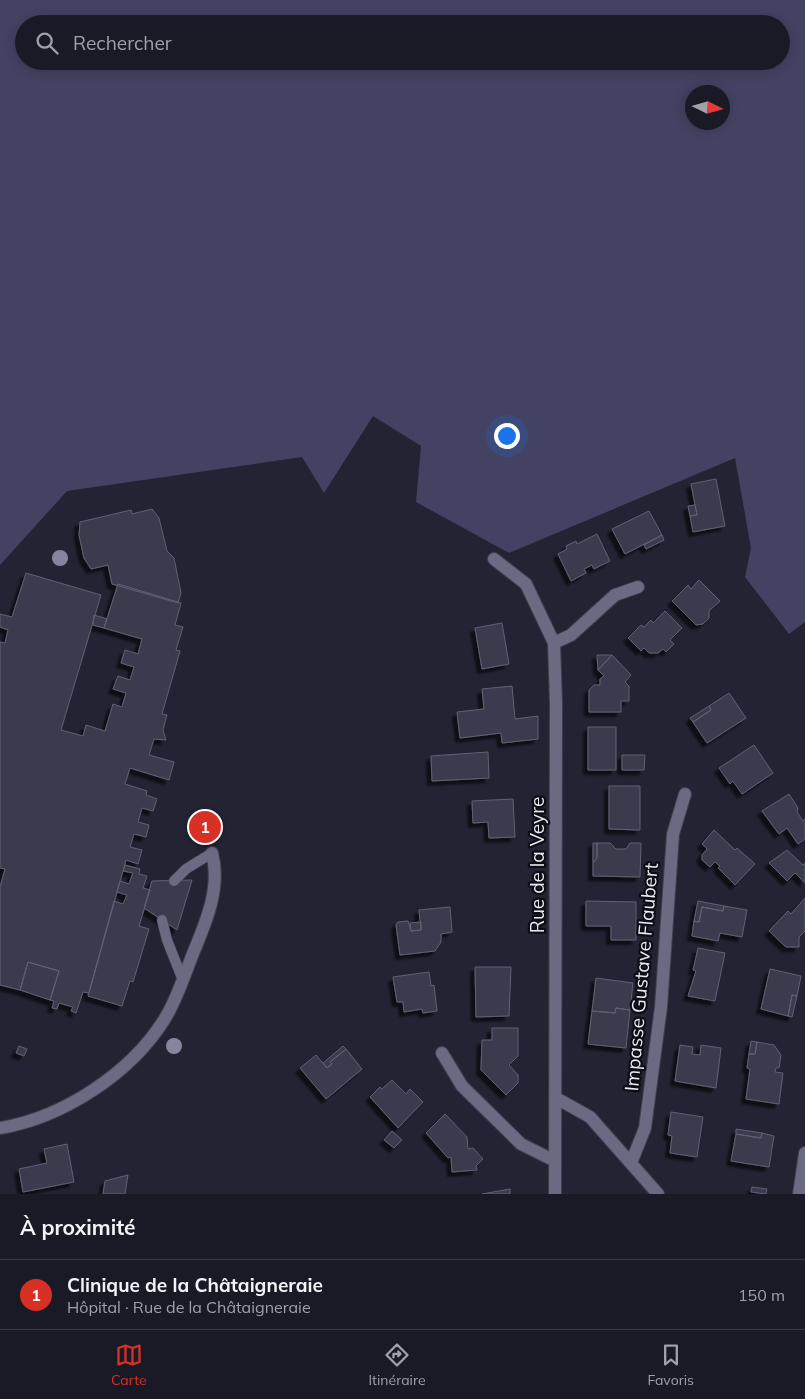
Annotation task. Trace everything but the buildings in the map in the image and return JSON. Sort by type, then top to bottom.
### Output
[{"type":"street","name":"Rue de la Veyre","points":[[494,559],[526,584],[554,643],[556,704],[555,1194]]},
{"type":"street","points":[[554,643],[571,635],[615,595],[638,587]]},
{"type":"street","name":"Impasse Gustave Flaubert","points":[[631,1163],[645,1128],[661,1007],[673,834],[685,794]]},
{"type":"street","points":[[0,1128],[14,1126],[54,1111],[104,1083],[144,1046],[164,1020],[210,915],[216,867],[212,853]]},
{"type":"street","points":[[442,1053],[462,1086],[521,1144],[554,1161]]},
{"type":"street","points":[[556,1098],[590,1116],[658,1194]]},
{"type":"street","points":[[799,1194],[805,1152]]},
{"type":"lane","points":[[174,880],[186,869],[212,853]]},
{"type":"lane","points":[[162,920],[166,940],[182,978]]},
{"type":"shaded area","points":[[0,0],[805,0],[805,622],[789,634],[745,577],[751,548],[735,458],[509,553],[416,502],[421,446],[373,416],[324,493],[302,457],[67,491],[0,565]]},
{"type":"place","name":"Clinique de la Châtaigneraie","points":[[205,827]]}]
